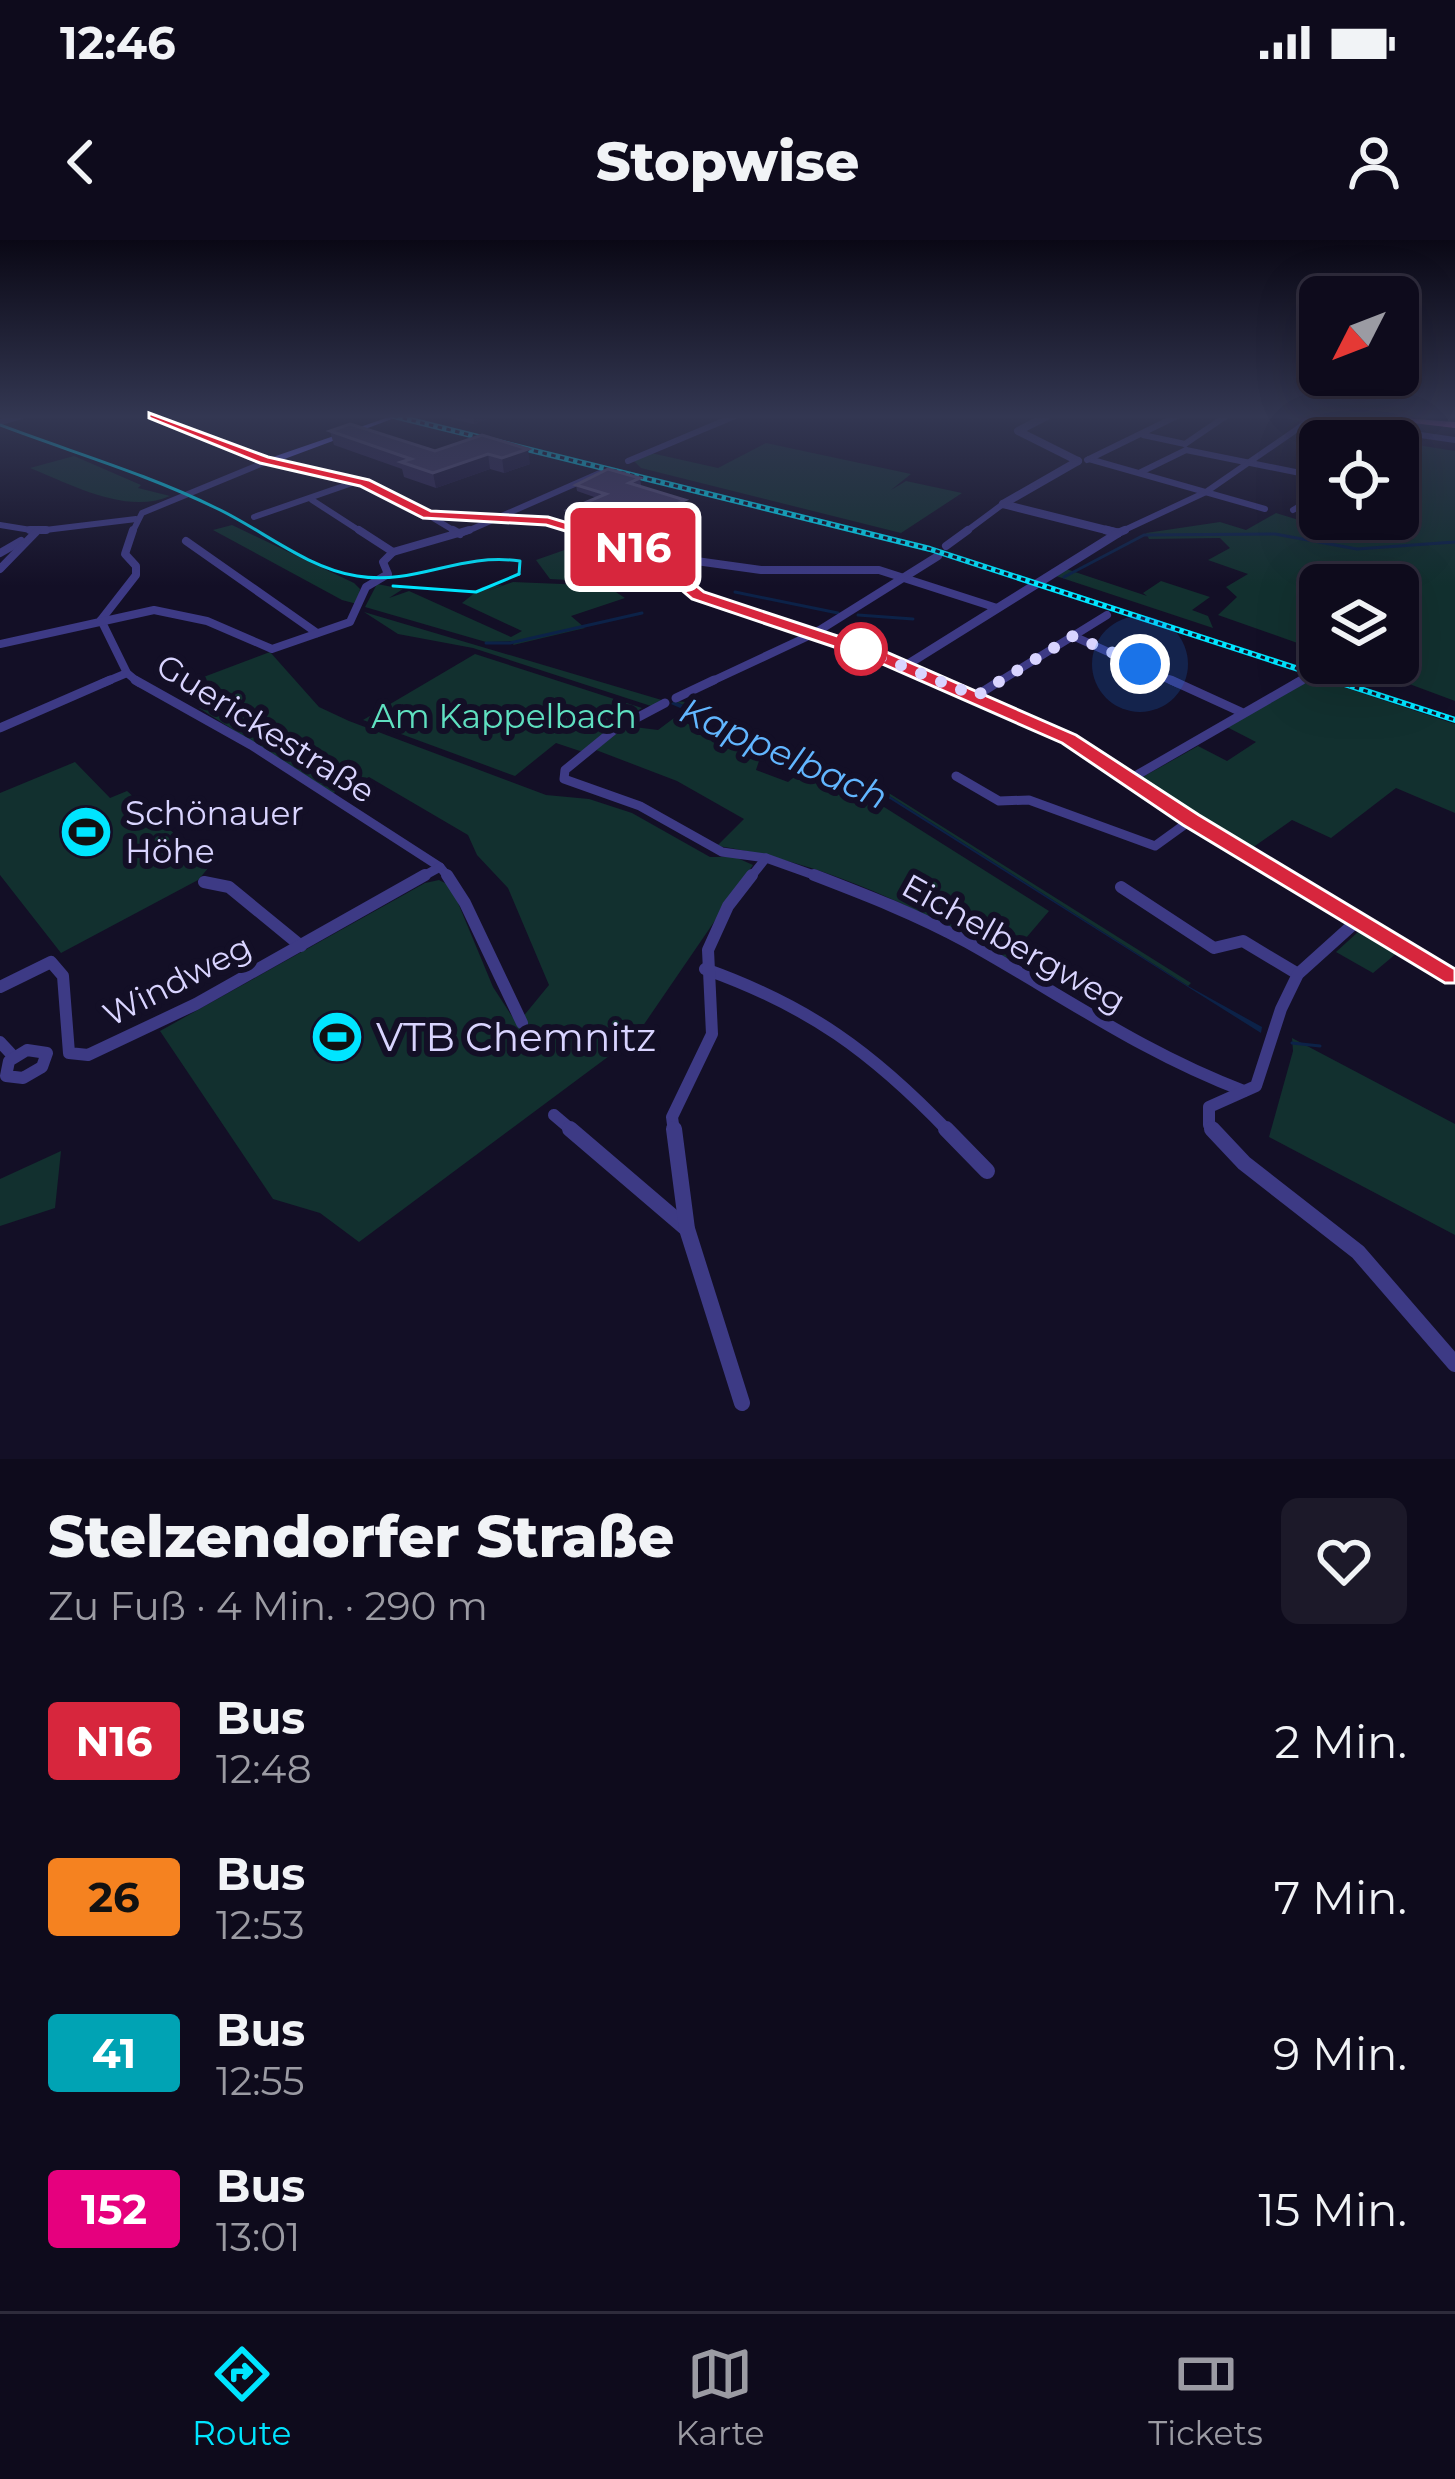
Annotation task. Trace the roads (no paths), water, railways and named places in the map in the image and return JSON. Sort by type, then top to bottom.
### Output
[{"type":"main road","points":[[321,473],[358,481],[428,515],[548,521],[653,555],[698,596],[815,633],[976,696],[1069,739],[1191,820],[1455,976]]},
{"type":"street","points":[[0,525],[37,531],[136,519],[152,507],[238,473]]},
{"type":"street","points":[[0,644],[154,610],[181,613],[272,649],[350,622],[360,609],[366,587],[388,574],[383,562],[393,552],[460,534],[600,473]]},
{"type":"street","points":[[946,546],[1003,504],[1057,473]]},
{"type":"street","points":[[1142,473],[1265,509]]},
{"type":"street","points":[[905,666],[1118,533],[1236,473]]},
{"type":"street","points":[[254,517],[314,501],[358,481]]},
{"type":"street","points":[[314,501],[393,552]]},
{"type":"street","points":[[1003,504],[1118,533]]},
{"type":"street","points":[[1293,510],[1299,506]]},
{"type":"street","points":[[428,515],[460,534]]},
{"type":"street","points":[[100,620],[136,575],[136,566],[125,554],[136,519]]},
{"type":"street","points":[[0,555],[37,531]]},
{"type":"street","points":[[186,541],[316,633]]},
{"type":"street","points":[[0,569],[15,557],[21,542]]},
{"type":"street","points":[[0,555],[15,557]]},
{"type":"street","points":[[653,555],[748,569],[873,569],[998,608]]},
{"type":"street","points":[[815,633],[938,556]]},
{"type":"street","points":[[976,696],[1107,615]]},
{"type":"street","name":"Guerickestraße","points":[[100,620],[128,673],[154,694],[196,711],[440,867],[458,888],[477,924],[491,968],[522,1023]]},
{"type":"street","name":"Eichelbergweg","points":[[815,633],[614,730],[562,776],[570,784],[640,806],[722,852],[766,858],[881,900],[964,940],[1171,1063],[1244,1091]]},
{"type":"street","points":[[1073,636],[1177,679],[1241,712]]},
{"type":"street","points":[[0,728],[128,673]]},
{"type":"street","points":[[1130,779],[1299,682]]},
{"type":"street","points":[[956,776],[1009,804],[1029,800],[1155,846],[1191,820]]},
{"type":"street","points":[[742,1403],[687,1229],[672,1117],[712,1034],[707,950],[728,906],[766,858]]},
{"type":"street","name":"Windweg","points":[[0,987],[51,962],[63,976],[69,1053],[76,1057],[196,1004],[440,867]]},
{"type":"street","name":"Windweg","points":[[205,882],[229,887],[301,946]]},
{"type":"street","points":[[1121,887],[1214,948],[1243,941],[1298,974]]},
{"type":"street","points":[[1358,920],[1298,974],[1256,1086],[1216,1100],[1209,1108],[1209,1125],[1244,1163],[1358,1252],[1455,1364]]},
{"type":"street","points":[[705,969],[752,986],[843,1034],[880,1063],[987,1171]]},
{"type":"street","points":[[0,1042],[14,1057]]},
{"type":"street","points":[[39,1048],[47,1057],[30,1076],[3,1079],[14,1057],[39,1048]]},
{"type":"street","points":[[554,1115],[687,1229]]},
{"type":"water","name":"Kappelbach","points":[[674,701],[891,797],[1188,986],[1262,1027],[1261,1033],[890,799],[671,704]]},
{"type":"waterway","points":[[1064,577],[1144,535],[1275,534],[1357,549],[1455,542]]},
{"type":"waterway","points":[[735,592],[838,613]]},
{"type":"waterway","points":[[486,643],[510,643],[642,613]]},
{"type":"waterway","points":[[858,615],[913,619]]},
{"type":"waterway","points":[[1292,1043],[1320,1046]]},
{"type":"tram line","points":[[133,473],[190,496],[338,572],[399,577],[477,561],[520,561],[519,574],[476,592],[393,586]]},
{"type":"railway","points":[[623,473],[930,549],[1455,720]]},
{"type":"place","name":"Schönauer Höhe","points":[[86,832]]},
{"type":"place","name":"VTB Chemnitz","points":[[337,1037]]},
{"type":"park label","name":"Am Kappelbach","points":[[504,716]]}]
